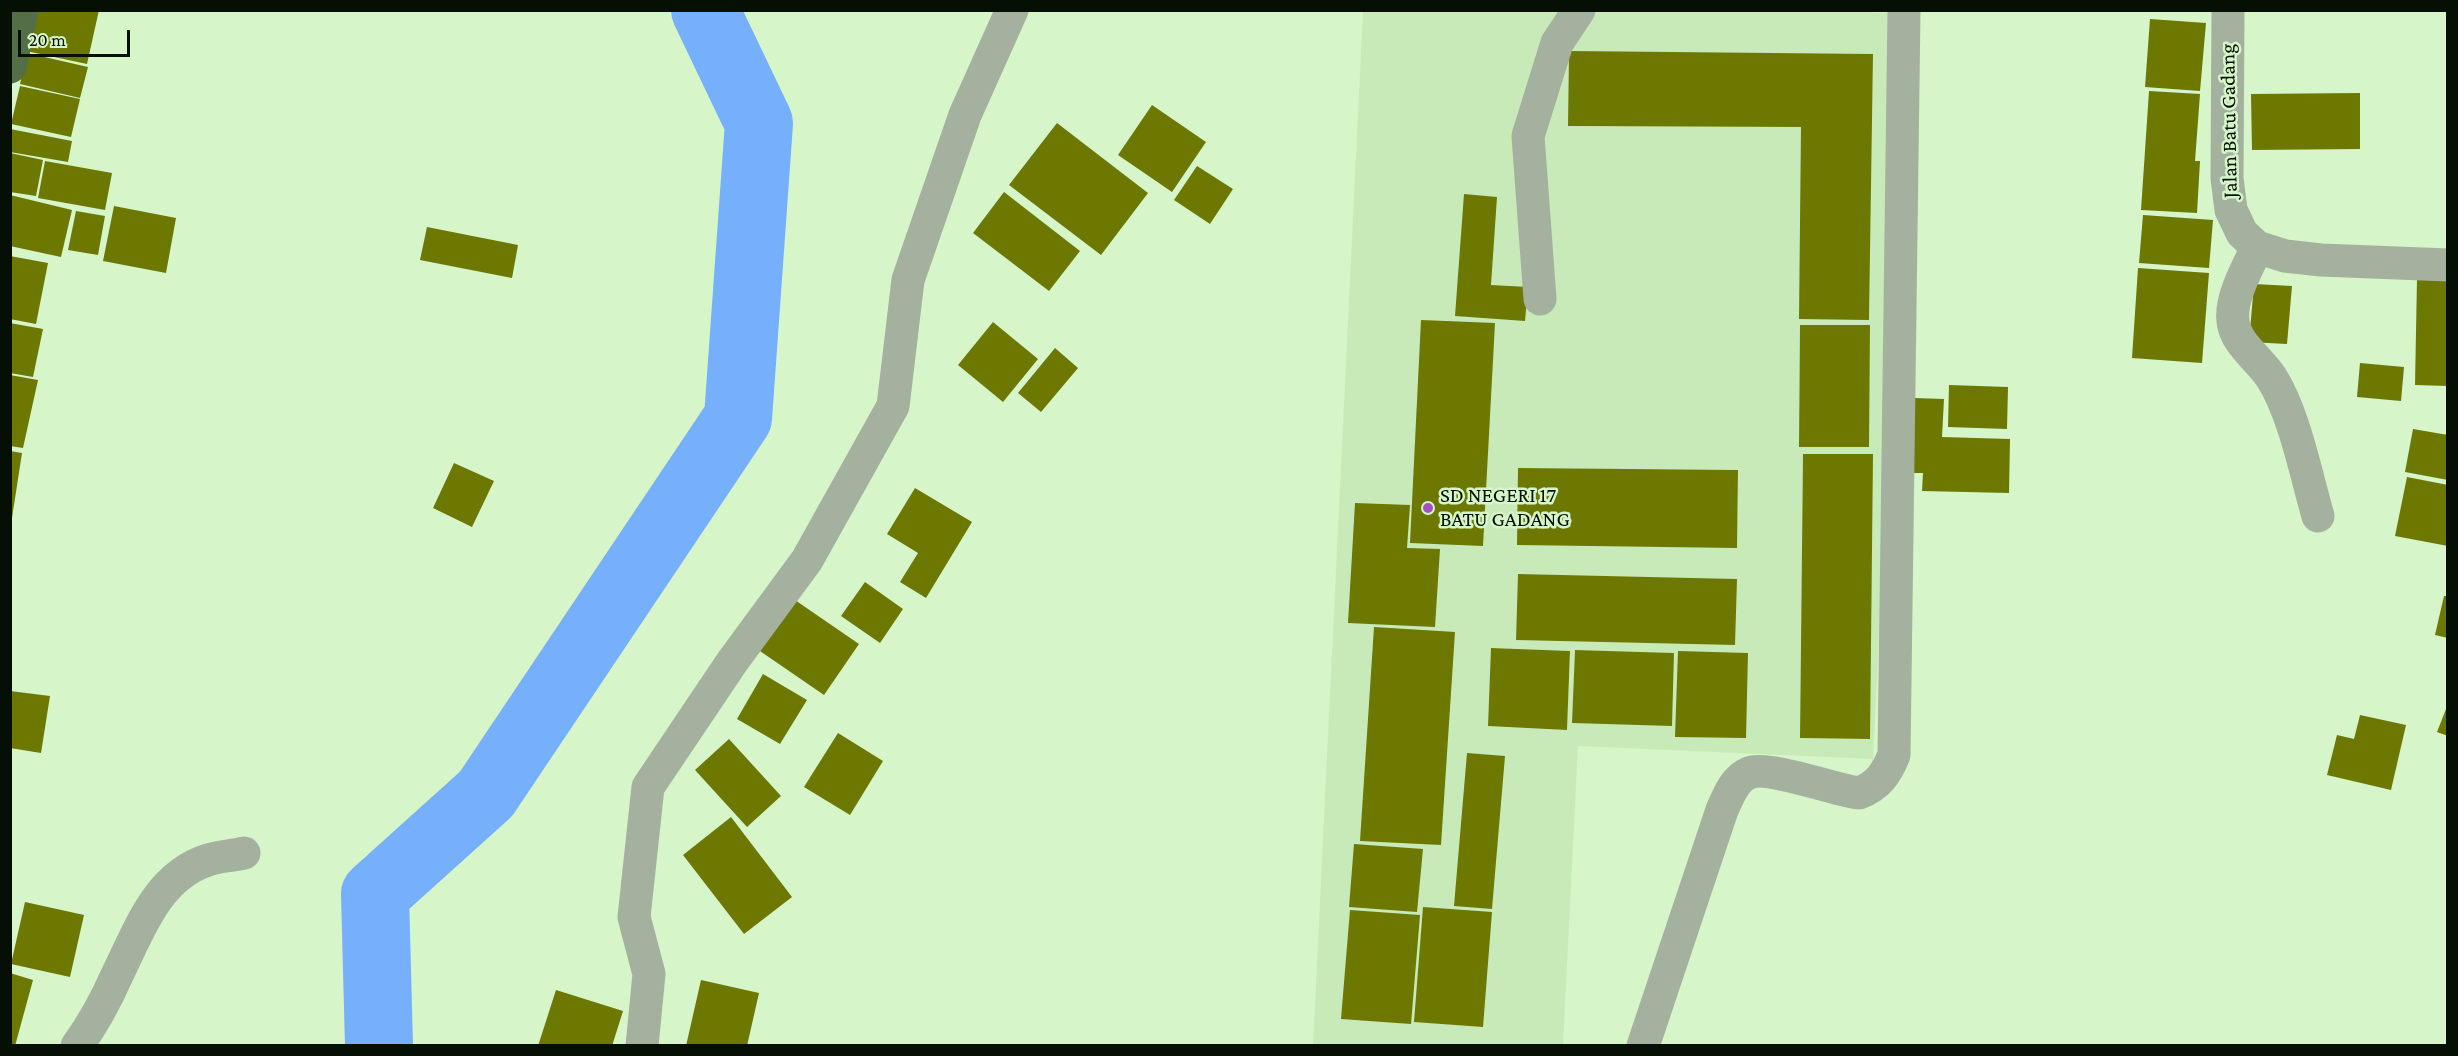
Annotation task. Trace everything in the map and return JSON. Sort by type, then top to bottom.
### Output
[{"type":"highway","points":[[10,67],[22,10]]},
{"type":"street","points":[[642,1046],[649,974],[634,917],[648,787],[732,662],[807,560],[893,406],[908,280],[965,116],[1012,10]]},
{"type":"street","points":[[1540,299],[1528,136],[1557,42],[1579,10]]},
{"type":"street","points":[[1643,1046],[1722,810],[1734,785],[1749,772],[1772,772],[1859,793],[1872,788],[1887,773],[1894,755],[1904,10]]},
{"type":"street","name":"Jalan Batu Gadang","points":[[2228,10],[2227,178],[2231,210],[2242,232],[2257,247]]},
{"type":"street","points":[[2318,516],[2285,406],[2273,379],[2240,340],[2233,321],[2235,300],[2257,247],[2285,256],[2321,260],[2448,265]]},
{"type":"street","points":[[77,1046],[118,975],[140,924],[161,893],[182,874],[206,860],[244,854]]},
{"type":"shaded area","name":"SD NEGERI 17 BATU GADANG","points":[[1824,10],[1909,14],[1873,759],[1578,746],[1563,1045],[1313,1046],[1363,11]],"holes":[[[1569,52],[1873,54],[1869,319],[1801,127],[1568,126]],[[1800,325],[1870,326],[1868,447],[1799,447]],[[1803,454],[1872,454],[1869,739],[1800,738]],[[1518,468],[1738,470],[1737,548]],[[1518,574],[1736,579],[1735,645],[1517,640]],[[1492,648],[1570,651],[1567,730],[1488,726]],[[1575,650],[1674,653],[1672,725],[1572,723]]]},
{"type":"building","points":[[35,10],[99,10],[87,64],[26,51]]},
{"type":"building","points":[[2150,19],[2206,23],[2200,91],[2145,87]]},
{"type":"building","points":[[1569,51],[1873,54],[1869,320],[1799,319],[1801,127],[1568,126]]},
{"type":"building","points":[[27,53],[88,67],[80,98],[20,84]]},
{"type":"building","points":[[20,86],[80,99],[71,137],[11,124]]},
{"type":"building","points":[[2149,91],[2200,94],[2195,161],[2200,161],[2197,213],[2141,210]]},
{"type":"building","points":[[2360,93],[2360,149],[2252,150],[2251,94]]},
{"type":"building","points":[[1152,105],[1206,142],[1172,192],[1118,155]]},
{"type":"building","points":[[1057,123],[1148,193],[1101,255],[1009,185]]},
{"type":"building","points":[[10,129],[72,141],[68,162],[10,152]]},
{"type":"building","points":[[10,153],[43,160],[36,196],[10,192]]},
{"type":"building","points":[[45,161],[112,173],[105,210],[38,198]]},
{"type":"building","points":[[1197,166],[1233,189],[1210,224],[1174,200]]},
{"type":"building","points":[[1004,192],[1080,251],[1049,291],[973,233]]},
{"type":"building","points":[[1464,194],[1497,197],[1491,285],[1528,287],[1525,321],[1455,316]]},
{"type":"building","points":[[10,195],[72,210],[61,257],[10,246]]},
{"type":"building","points":[[114,206],[176,218],[166,273],[103,261]]},
{"type":"building","points":[[76,211],[105,216],[98,255],[68,250]]},
{"type":"building","points":[[2143,215],[2213,220],[2209,268],[2139,263]]},
{"type":"building","points":[[427,227],[518,245],[512,278],[420,260]]},
{"type":"building","points":[[10,256],[48,263],[36,324],[10,319]]},
{"type":"building","points":[[2138,268],[2209,273],[2202,363],[2132,358]]},
{"type":"building","points":[[2417,279],[2448,279],[2448,386],[2415,385]]},
{"type":"building","points":[[2254,284],[2292,286],[2287,344],[2249,342]]},
{"type":"building","points":[[1421,320],[1495,323],[1483,546],[1410,543]]},
{"type":"building","points":[[993,322],[1038,359],[1003,402],[958,365]]},
{"type":"building","points":[[10,323],[43,329],[33,377],[10,373]]},
{"type":"building","points":[[1800,325],[1870,325],[1869,447],[1799,447]]},
{"type":"building","points":[[1055,348],[1078,368],[1041,412],[1018,393]]},
{"type":"building","points":[[2360,363],[2404,367],[2401,401],[2357,397]]},
{"type":"building","points":[[10,375],[38,380],[23,448],[10,446]]},
{"type":"building","points":[[1949,385],[2008,387],[2007,429],[1948,427]]},
{"type":"building","points":[[1915,398],[1944,399],[1942,437],[2010,439],[2009,493],[1922,491],[1923,473],[1912,473]]},
{"type":"building","points":[[2413,429],[2448,435],[2448,480],[2405,472]]},
{"type":"building","points":[[10,451],[22,453],[12,518],[10,518]]},
{"type":"building","points":[[1803,454],[1873,454],[1870,739],[1800,738]]},
{"type":"building","points":[[454,463],[494,481],[472,527],[433,508]]},
{"type":"building","points":[[1518,468],[1738,470],[1737,548],[1517,545]]},
{"type":"building","points":[[2407,477],[2448,485],[2448,546],[2395,536]]},
{"type":"building","points":[[915,488],[972,522],[926,598],[900,582],[918,553],[887,534]]},
{"type":"building","points":[[1355,503],[1410,505],[1407,548],[1440,549],[1435,627],[1348,623]]},
{"type":"building","points":[[1518,574],[1737,579],[1735,645],[1516,640]]},
{"type":"building","points":[[865,582],[903,609],[880,643],[841,616]]},
{"type":"building","points":[[2444,596],[2448,596],[2448,638],[2435,635]]},
{"type":"building","points":[[792,598],[859,644],[824,695],[757,649]]},
{"type":"building","points":[[1374,627],[1455,632],[1441,845],[1360,841]]},
{"type":"building","points":[[1491,648],[1570,651],[1567,730],[1488,726]]},
{"type":"building","points":[[1575,650],[1674,653],[1672,726],[1572,723]]},
{"type":"building","points":[[1678,651],[1748,653],[1746,738],[1675,737]]},
{"type":"building","points":[[763,674],[807,700],[780,744],[737,719]]},
{"type":"building","points":[[10,691],[50,696],[41,753],[10,748]]},
{"type":"building","points":[[2448,704],[2448,736],[2437,732]]},
{"type":"building","points":[[2360,715],[2406,725],[2391,790],[2327,775],[2337,735],[2354,739]]},
{"type":"building","points":[[838,733],[883,761],[850,815],[804,787]]},
{"type":"building","points":[[729,739],[781,796],[747,827],[695,770]]},
{"type":"building","points":[[1467,753],[1505,756],[1492,909],[1454,906]]},
{"type":"building","points":[[731,817],[792,897],[744,934],[683,855]]},
{"type":"building","points":[[1354,844],[1423,849],[1417,912],[1349,907]]},
{"type":"building","points":[[25,902],[84,915],[70,977],[11,964]]},
{"type":"building","points":[[1423,907],[1492,912],[1483,1027],[1414,1022]]},
{"type":"building","points":[[1350,910],[1420,915],[1411,1024],[1341,1019]]},
{"type":"building","points":[[10,973],[33,980],[15,1046],[10,1046]]},
{"type":"building","points":[[701,980],[759,993],[747,1046],[686,1046]]},
{"type":"building","points":[[556,990],[623,1011],[612,1046],[538,1046]]},
{"type":"waterway","points":[[379,1046],[375,894],[486,794],[738,418],[759,123],[705,10]]},
{"type":"place","name":"SD NEGERI 17 BATU GADANG","points":[[1428,508]]}]
